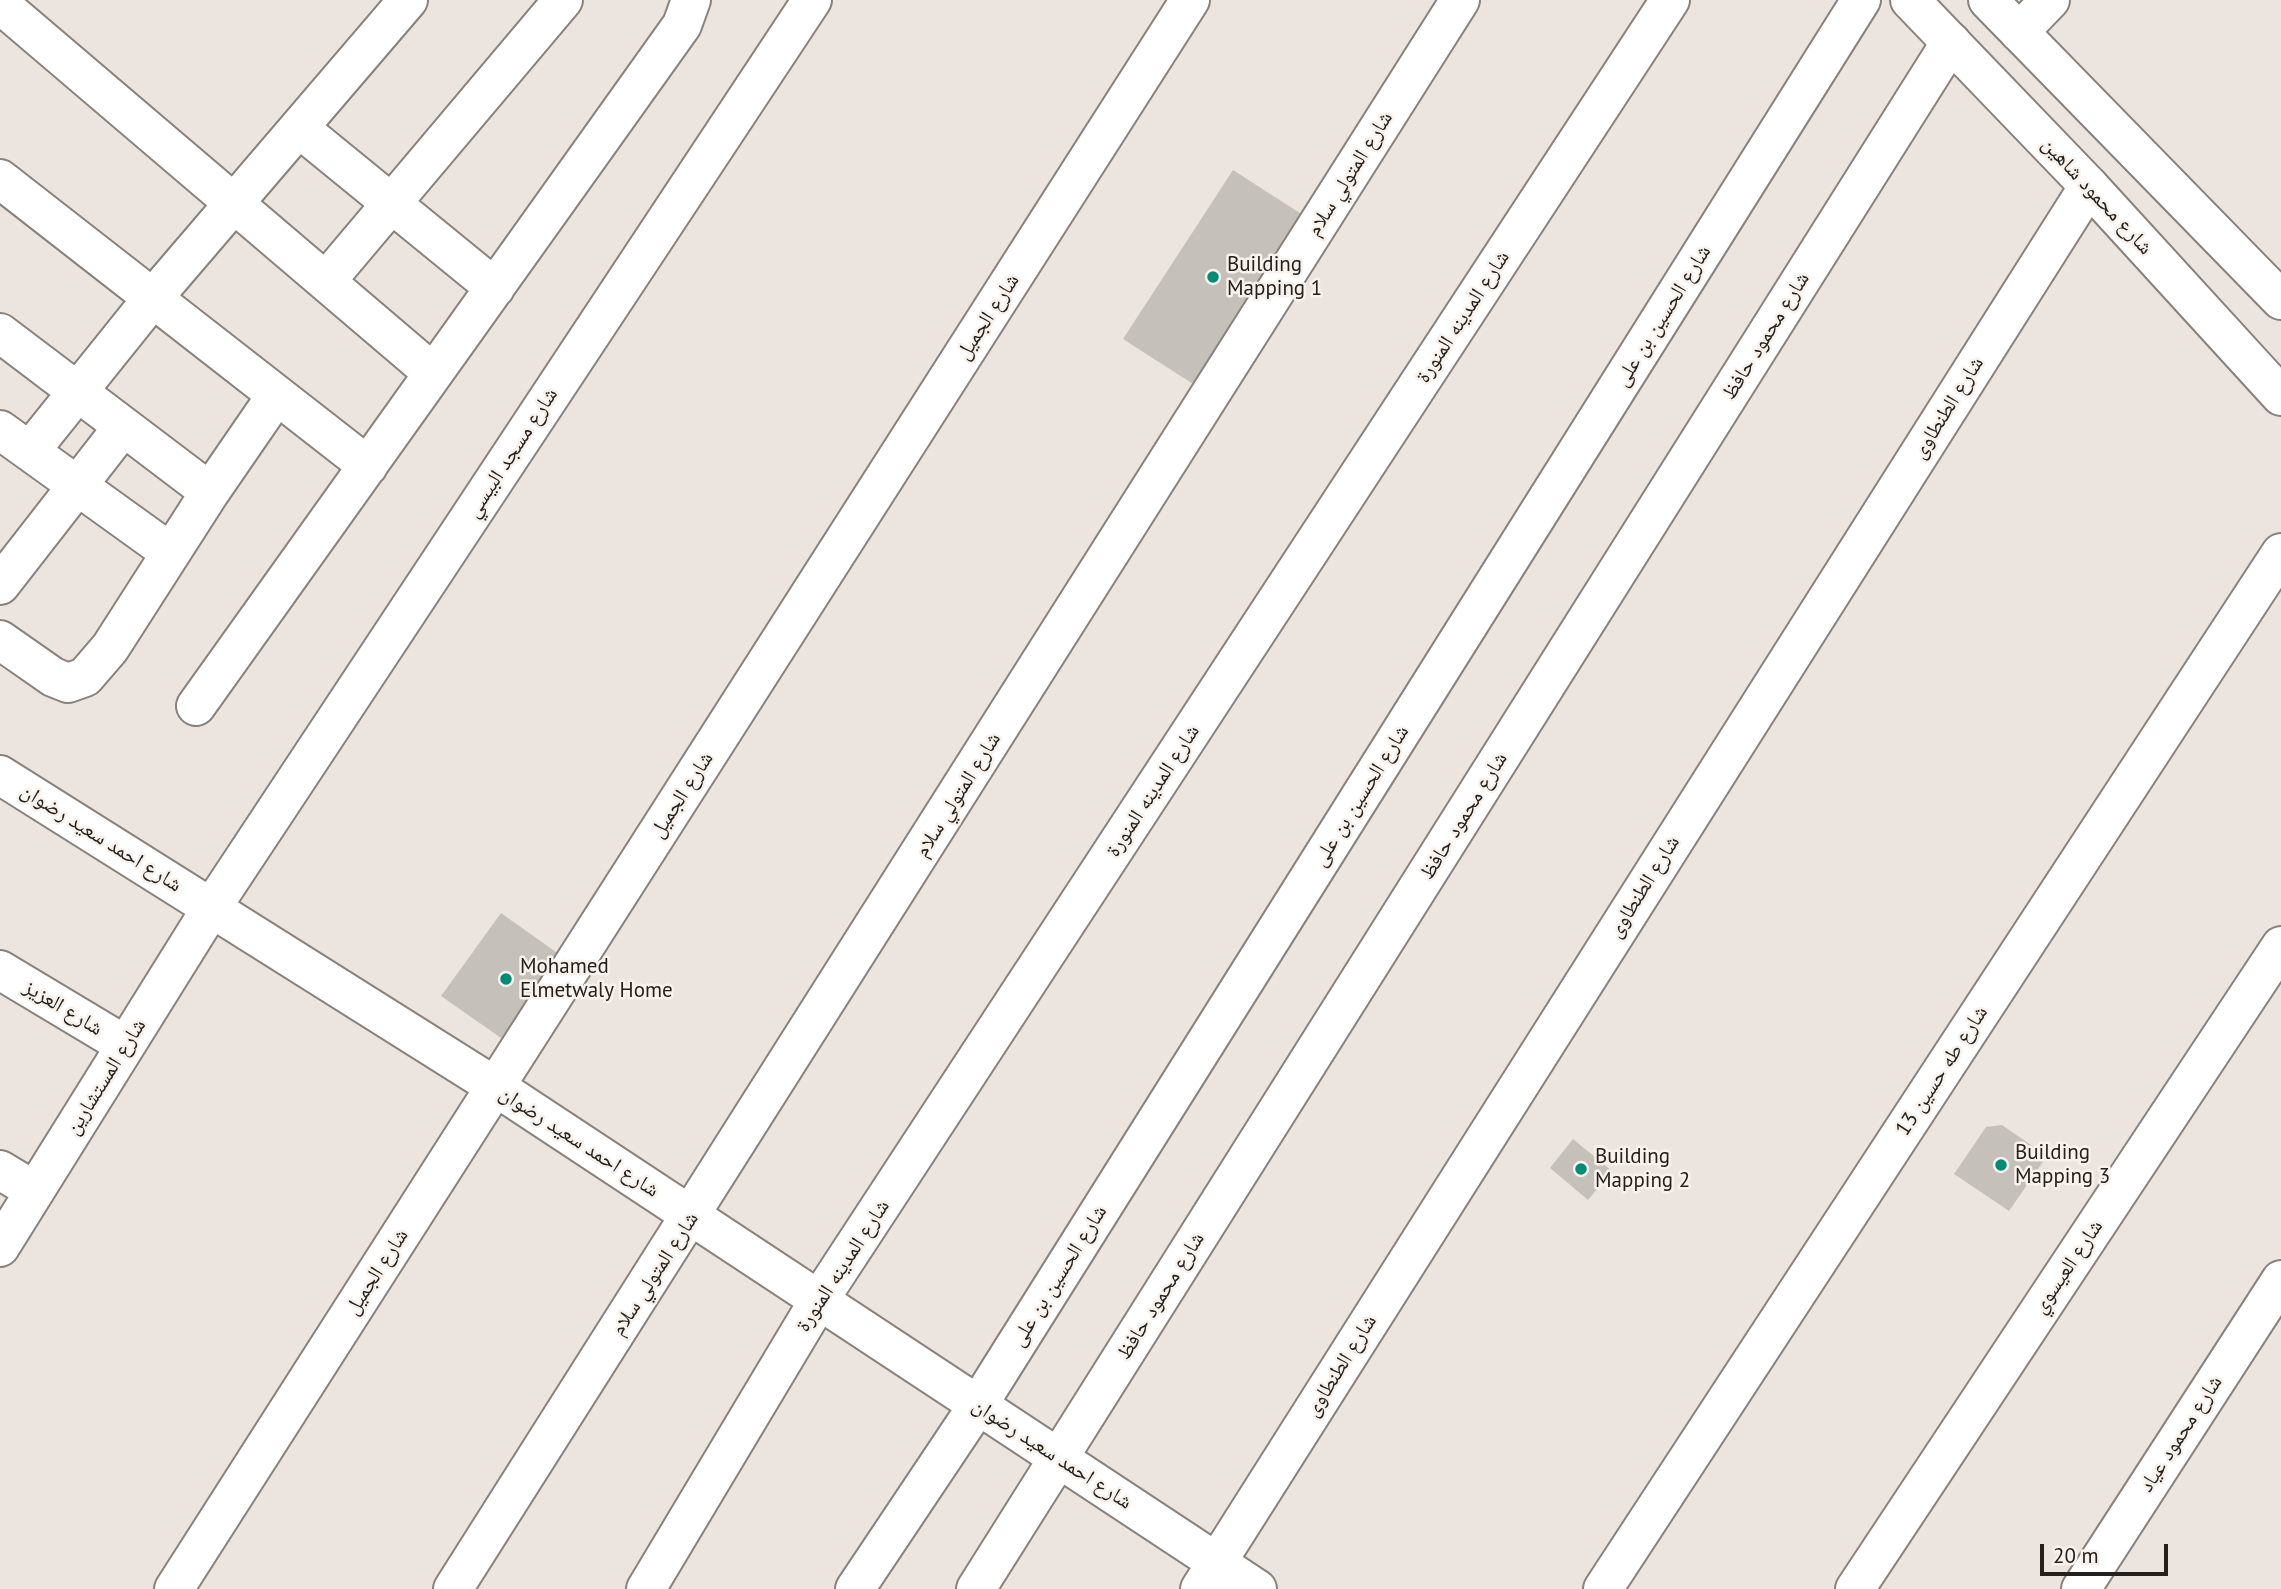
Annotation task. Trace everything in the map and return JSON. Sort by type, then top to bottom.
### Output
[{"type":"street","points":[[171,553],[15,441],[76,390],[408,0]]},
{"type":"street","points":[[326,281],[563,0]]},
{"type":"street","points":[[196,706],[682,25],[691,0]]},
{"type":"street","name":"شارع مسجد البيسي","points":[[212,907],[812,0]]},
{"type":"street","name":"شارع الجميل","points":[[174,1589],[1190,0]]},
{"type":"street","name":"شارع المتولي سلام","points":[[453,1589],[692,1216],[1460,0]]},
{"type":"street","name":"شارع المدينه المنورة","points":[[646,1589],[819,1300],[1670,0]]},
{"type":"street","name":"شارع الحسين بن على","points":[[855,1589],[978,1405],[1861,0]]},
{"type":"street","name":"شارع محمود شاهين","points":[[1910,0],[2089,186],[2281,396]]},
{"type":"street","points":[[1988,0],[2281,300]]},
{"type":"street","points":[[2019,32],[2050,0]]},
{"type":"street","points":[[0,4],[433,373]]},
{"type":"street","name":"شارع محمود حافظ","points":[[976,1589],[1951,42]]},
{"type":"street","points":[[299,128],[495,288]]},
{"type":"street","points":[[0,179],[368,466]]},
{"type":"street","name":"شارع الطنطاوى","points":[[1208,1576],[2089,186]]},
{"type":"street","points":[[6,352],[76,390],[209,492]]},
{"type":"street","points":[[0,640],[53,677],[68,682],[85,677],[110,648],[209,492],[276,396]]},
{"type":"street","points":[[0,585],[123,426]]},
{"type":"street","name":"شارع طه حسين 13","points":[[1603,1589],[2281,553]]},
{"type":"street","name":"شارع احمد سعيد رضوان","points":[[0,775],[496,1087],[1059,1458],[1208,1576],[1257,1589]]},
{"type":"street","name":"شارع المستشارين","points":[[0,1247],[212,907]]},
{"type":"street","name":"شارع العيسوي","points":[[1855,1589],[2281,946]]},
{"type":"street","name":"شارع العزيز","points":[[0,971],[125,1045]]},
{"type":"street","points":[[0,1170],[35,1191]]},
{"type":"street","name":"شارع محمود عياد","points":[[2081,1589],[2281,1280]]},
{"type":"building","name":"Building Mapping 1","points":[[1233,170],[1303,215],[1193,384],[1123,339]]},
{"type":"building","name":"Mohamed Elmetwaly Home","points":[[501,913],[570,962],[511,1045],[441,996]]},
{"type":"building","name":"Building Mapping 3","points":[[2002,1125],[2047,1156],[2009,1211],[1954,1174],[1986,1127]]},
{"type":"building","name":"Building Mapping 2","points":[[1573,1139],[1612,1171],[1588,1200],[1550,1168]]},
{"type":"place","name":"Building Mapping 1","points":[[1213,277]]},
{"type":"place","name":"Mohamed Elmetwaly Home","points":[[506,979]]},
{"type":"place","name":"Building Mapping 3","points":[[2001,1165]]},
{"type":"place","name":"Building Mapping 2","points":[[1581,1169]]}]
